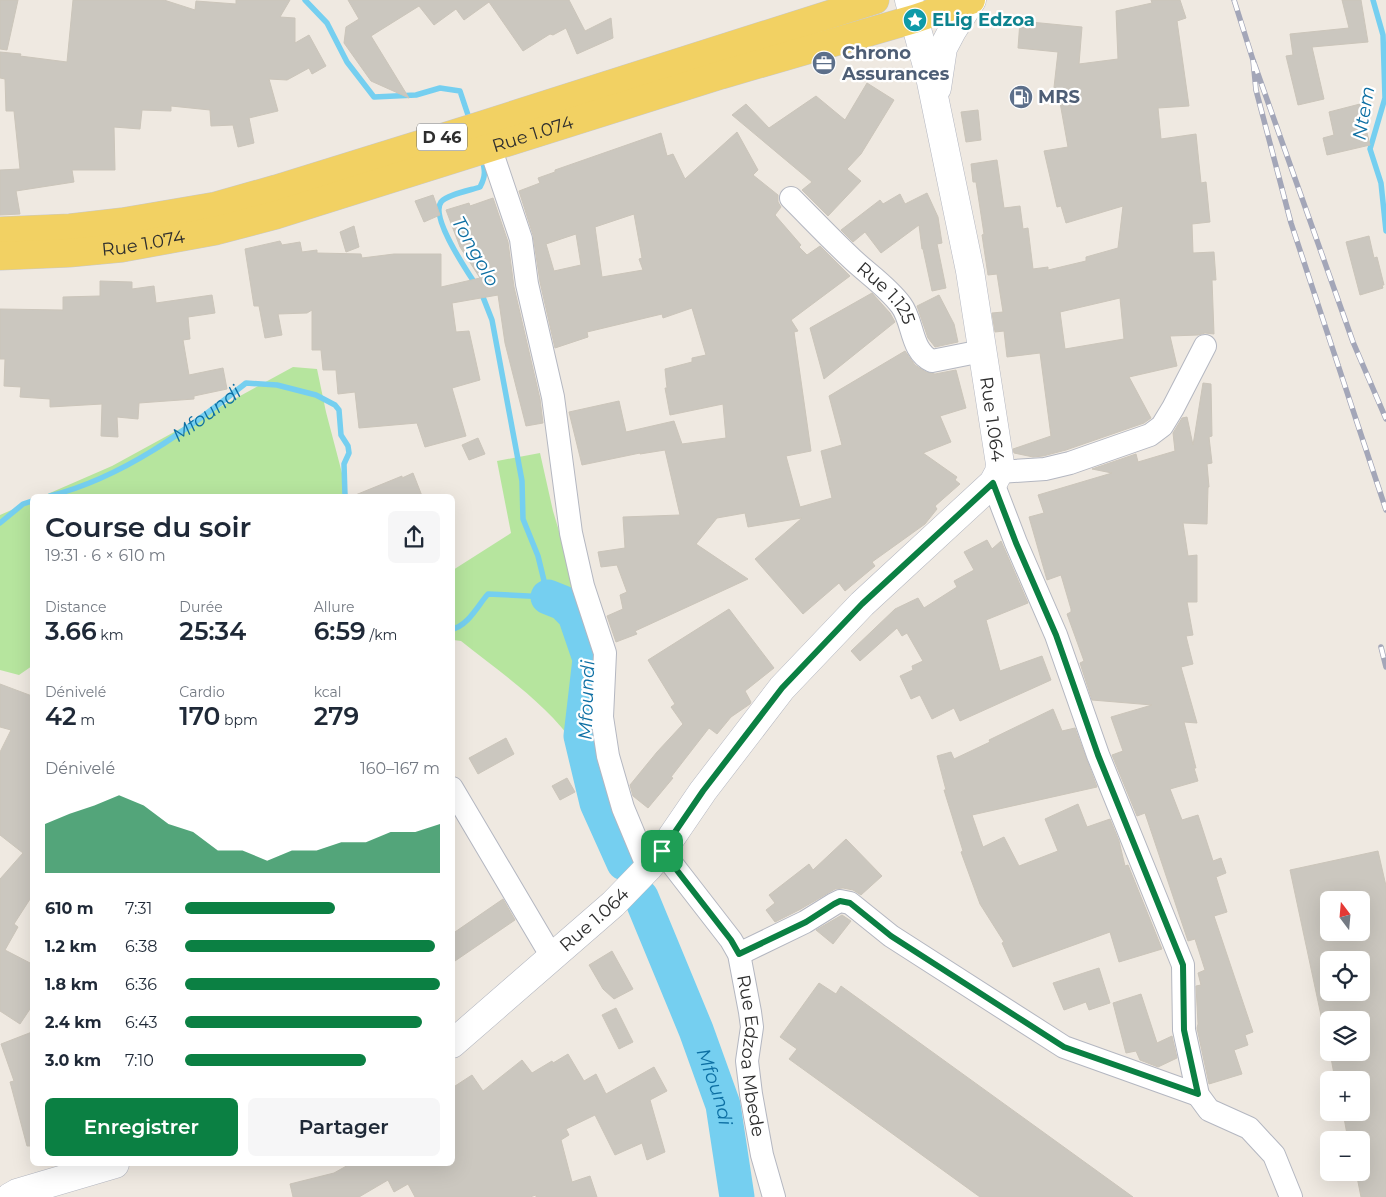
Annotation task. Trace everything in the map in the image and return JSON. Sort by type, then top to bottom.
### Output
[{"type":"main road","name":"Rue 1.074","points":[[684,74],[831,8],[875,0]]},
{"type":"main road","name":"Rue 1.074","points":[[0,256],[69,253],[122,248],[215,231],[276,215],[487,136],[684,74],[911,9],[971,0]]},
{"type":"main road","points":[[939,120],[937,90],[943,48],[971,0]]},
{"type":"main road","name":"Rue 1.064","points":[[455,1041],[613,904],[655,859],[703,791],[782,688],[862,604],[996,478],[1000,464],[970,271],[930,78],[911,9]]},
{"type":"main road","name":"Rue 1.074","points":[[0,230],[70,228],[122,222],[216,206],[487,136]]},
{"type":"main road","points":[[10,1197],[17,1193],[105,1166]]},
{"type":"street","name":"Rue Edzoa Mbede","points":[[487,136],[521,239],[527,284],[553,397],[571,533],[584,586],[605,653],[602,717],[608,756],[623,808],[655,859],[731,940],[739,954],[752,1027],[748,1061],[751,1094],[762,1155],[774,1197]]},
{"type":"street","name":"Rue 1.125","points":[[791,198],[849,256],[891,292],[903,308],[919,350],[925,358],[932,360],[982,351]]},
{"type":"street","points":[[1205,346],[1162,426],[1150,435],[1070,463],[996,478],[1016,543],[1056,635],[1098,755],[1183,965],[1184,1030],[1198,1094],[1209,1110],[1249,1128],[1274,1155],[1290,1197]]},
{"type":"street","points":[[455,793],[552,957]]},
{"type":"street","points":[[739,954],[806,922],[840,901],[850,903],[891,936],[1064,1047],[1198,1094]]},
{"type":"green space","points":[[293,367],[317,369],[347,494],[48,494],[112,466]]},
{"type":"green space","points":[[540,453],[553,511],[598,662],[595,735],[576,746],[551,716],[523,690],[461,641],[455,640],[455,569],[511,533],[497,461]]},
{"type":"green space","points":[[30,502],[30,667],[19,675],[0,670],[0,515]]},
{"type":"building","points":[[0,0],[18,0],[7,50],[0,49]]},
{"type":"building","points":[[73,0],[164,0],[195,10],[196,1],[236,4],[236,0],[290,0],[280,17],[295,18],[295,43],[309,35],[326,66],[312,74],[309,68],[287,80],[269,79],[278,111],[249,118],[254,143],[238,147],[233,125],[211,126],[210,110],[171,106],[171,111],[142,110],[140,129],[114,127],[115,170],[72,170],[74,182],[16,191],[20,214],[0,215],[0,170],[20,169],[14,111],[6,111],[5,79],[0,78],[0,52],[67,62]]},
{"type":"building","points":[[348,0],[569,0],[585,31],[611,18],[613,38],[577,54],[566,28],[553,35],[550,34],[523,51],[489,2],[464,20],[456,9],[434,25],[419,6],[371,36],[409,98],[371,81],[344,43],[346,27],[359,19]]},
{"type":"building","points":[[1151,0],[1180,0],[1186,18],[1177,21],[1189,106],[1158,108],[1161,139],[1196,134],[1201,183],[1206,182],[1210,222],[1192,224],[1193,253],[1214,252],[1216,280],[1212,280],[1214,334],[1170,336],[1177,366],[1129,377],[1151,418],[1144,423],[1043,456],[1033,457],[1014,453],[1013,449],[1051,436],[1040,353],[1007,357],[1004,331],[995,332],[992,313],[1003,312],[997,274],[988,275],[982,235],[984,234],[976,182],[973,182],[971,164],[997,160],[1004,208],[1020,206],[1023,229],[1028,228],[1033,269],[1048,267],[1048,270],[1086,261],[1086,257],[1118,248],[1123,206],[1066,223],[1061,206],[1057,207],[1044,151],[1068,147],[1059,97],[1053,96],[1058,52],[1018,48],[1020,21],[1082,27],[1079,64],[1118,59],[1116,11],[1152,3]],"holes":[[[1120,298],[1124,339],[1065,349],[1060,312]]]},
{"type":"building","points":[[1342,0],[1361,0],[1368,42],[1312,47],[1324,99],[1298,105],[1286,56],[1293,55],[1290,34],[1349,28]]},
{"type":"building","points":[[867,83],[894,100],[861,154],[847,169],[861,181],[828,216],[802,190],[812,182],[732,115],[746,104],[769,128],[816,96],[845,120]]},
{"type":"building","points":[[1360,104],[1370,145],[1327,155],[1323,138],[1334,135],[1329,112]]},
{"type":"building","points":[[978,110],[981,140],[966,142],[961,112]]},
{"type":"building","points":[[737,132],[758,170],[753,175],[778,195],[778,202],[781,207],[775,215],[801,245],[799,247],[807,255],[820,246],[850,276],[791,320],[798,331],[794,332],[811,451],[786,456],[800,507],[832,498],[821,451],[842,445],[829,396],[905,351],[915,365],[926,372],[935,374],[956,370],[966,408],[940,416],[951,442],[923,453],[957,477],[955,480],[960,484],[935,506],[937,509],[925,524],[872,562],[875,566],[845,591],[839,583],[803,614],[755,559],[802,518],[748,527],[745,513],[717,518],[696,544],[748,579],[635,631],[637,634],[616,642],[607,616],[623,609],[620,595],[627,592],[617,565],[601,567],[598,552],[625,548],[623,517],[680,515],[665,450],[582,465],[569,412],[619,401],[626,432],[674,421],[682,444],[726,438],[723,404],[670,415],[665,388],[667,388],[665,369],[692,362],[692,358],[706,355],[692,308],[663,318],[662,314],[587,332],[588,337],[555,348],[540,282],[533,235],[519,191],[540,183],[538,178],[555,172],[555,170],[661,133],[667,156],[673,154],[685,179]],"holes":[[[634,214],[642,258],[639,259],[643,270],[602,277],[595,227]],[[576,234],[581,265],[554,271],[546,244]]]},
{"type":"building","points":[[927,193],[938,217],[942,243],[937,244],[946,288],[932,291],[922,249],[919,225],[881,253],[865,232],[853,242],[841,230],[880,200],[883,204],[900,194],[905,204]]},
{"type":"building","points":[[433,195],[440,215],[424,222],[415,201]]},
{"type":"building","points":[[493,198],[508,242],[514,287],[540,399],[543,423],[526,426],[505,343],[498,295],[452,303],[456,332],[469,331],[480,380],[452,388],[466,436],[425,447],[417,423],[359,428],[355,392],[338,394],[336,370],[323,370],[321,350],[312,350],[312,310],[307,313],[278,314],[282,335],[265,338],[259,306],[254,306],[245,249],[280,241],[282,245],[300,242],[302,252],[317,250],[317,253],[361,254],[362,258],[394,254],[441,254],[441,287],[480,278],[460,247],[446,210],[469,203],[470,206]]},
{"type":"building","points":[[354,226],[359,247],[346,252],[340,232]]},
{"type":"building","points":[[1369,236],[1374,258],[1377,257],[1384,285],[1382,285],[1383,288],[1360,295],[1346,242]]},
{"type":"building","points":[[100,281],[132,282],[132,289],[154,286],[156,303],[212,295],[215,313],[188,317],[190,339],[183,340],[189,375],[223,368],[227,389],[194,396],[194,399],[139,403],[138,419],[117,417],[118,437],[101,436],[102,404],[50,407],[50,399],[20,397],[21,387],[4,386],[5,359],[0,359],[0,309],[63,310],[63,297],[100,296]]},
{"type":"building","points":[[872,293],[890,313],[895,322],[824,379],[810,328]]},
{"type":"building","points":[[939,295],[954,324],[958,342],[935,347],[928,338],[917,306]]},
{"type":"building","points":[[1203,383],[1211,384],[1212,436],[1209,437],[1212,463],[1207,464],[1209,487],[1207,524],[1183,523],[1188,556],[1197,555],[1197,602],[1187,602],[1193,635],[1186,636],[1193,664],[1181,667],[1197,723],[1184,722],[1198,781],[1170,789],[1182,820],[1198,815],[1213,861],[1221,858],[1226,873],[1216,877],[1227,912],[1214,916],[1253,1032],[1245,1035],[1248,1045],[1234,1050],[1242,1074],[1209,1084],[1197,1028],[1196,986],[1201,985],[1198,973],[1205,970],[1195,939],[1188,941],[1145,813],[1137,816],[1112,755],[1123,751],[1111,717],[1152,705],[1092,700],[1080,663],[1084,661],[1067,614],[1071,612],[1071,609],[1061,575],[1047,580],[1029,517],[1044,513],[1038,495],[1112,473],[1092,469],[1136,454],[1138,462],[1175,451],[1173,433],[1182,418],[1187,417],[1193,445]]},
{"type":"building","points":[[478,438],[485,454],[469,460],[462,445]]},
{"type":"building","points":[[413,473],[421,494],[358,494],[402,476],[402,478]]},
{"type":"building","points":[[987,540],[992,549],[1001,541],[1028,603],[986,620],[1000,671],[1042,656],[1051,680],[960,721],[954,708],[932,719],[920,695],[911,699],[900,676],[913,670],[912,666],[923,661],[907,633],[902,636],[897,628],[860,661],[851,651],[895,609],[918,598],[924,608],[957,587],[954,581],[974,570],[964,552]]},
{"type":"building","points":[[729,609],[774,668],[745,691],[751,702],[750,704],[731,717],[717,734],[709,728],[671,777],[673,778],[648,808],[633,796],[630,785],[683,724],[671,707],[675,704],[648,660]]},
{"type":"building","points":[[0,684],[30,695],[30,899],[14,924],[18,927],[5,950],[30,963],[30,1009],[20,1024],[0,1011],[0,879],[23,853],[0,835],[0,752],[11,730],[0,727]]},
{"type":"building","points":[[1053,709],[1062,731],[1075,728],[1097,787],[972,815],[983,847],[1004,837],[1019,866],[1058,851],[1045,819],[1078,804],[1087,827],[1110,819],[1119,841],[1125,866],[1128,865],[1162,949],[1119,962],[1110,932],[1013,967],[1002,943],[1004,942],[980,904],[961,852],[963,851],[944,790],[946,790],[937,756],[951,752],[954,759]]},
{"type":"building","points":[[506,738],[514,754],[478,774],[469,758]]},
{"type":"building","points":[[567,778],[575,792],[560,800],[552,786]]},
{"type":"building","points":[[846,839],[882,876],[861,895],[853,890],[835,889],[775,922],[766,910],[775,903],[769,895],[809,864],[813,870]]},
{"type":"building","points":[[1378,851],[1386,886],[1386,1197],[1361,1197],[1358,1181],[1370,1181],[1370,1131],[1346,1131],[1345,1121],[1370,1121],[1370,1071],[1333,1071],[1332,1061],[1370,1061],[1370,1011],[1320,1011],[1290,870]]},
{"type":"building","points":[[503,899],[515,920],[455,961],[455,932]]},
{"type":"building","points":[[842,915],[851,921],[833,944],[816,930]]},
{"type":"building","points":[[612,951],[633,989],[614,999],[603,989],[589,965]]},
{"type":"building","points":[[1099,968],[1110,1003],[1089,1010],[1086,1002],[1064,1010],[1053,983]]},
{"type":"building","points":[[819,983],[836,994],[841,986],[1133,1197],[980,1197],[789,1059],[797,1049],[780,1037]]},
{"type":"building","points":[[1141,994],[1157,1043],[1172,1036],[1177,1058],[1158,1067],[1140,1060],[1136,1051],[1126,1053],[1113,1003]]},
{"type":"building","points":[[616,1008],[633,1042],[619,1049],[602,1015]]},
{"type":"building","points":[[30,1033],[30,1146],[27,1146],[10,1082],[14,1081],[1,1044]]},
{"type":"building","points":[[568,1054],[584,1081],[596,1074],[606,1094],[654,1067],[667,1091],[650,1100],[665,1152],[647,1160],[642,1143],[615,1155],[595,1115],[566,1129],[569,1135],[561,1140],[572,1182],[590,1176],[597,1197],[536,1197],[536,1195],[530,1197],[415,1197],[408,1184],[394,1192],[388,1180],[359,1197],[293,1197],[290,1184],[334,1173],[346,1166],[455,1166],[455,1086],[472,1075],[483,1091],[522,1060],[532,1073],[552,1061],[553,1063]]},
{"type":"waterway","name":"Tongolo","points":[[305,0],[327,23],[347,62],[374,97],[416,95],[440,88],[460,91],[470,121]]},
{"type":"waterway","name":"Ntem","points":[[1373,0],[1383,35],[1385,98],[1370,149],[1381,183],[1386,231]]},
{"type":"waterway","name":"Tongolo","points":[[476,285],[451,244],[439,209],[444,199],[480,187],[484,173],[482,158]]},
{"type":"waterway","name":"Tongolo","points":[[455,628],[468,620],[488,594],[548,597],[538,556],[523,519],[522,481],[492,320],[481,292]]},
{"type":"waterway","name":"Mfoundi","points":[[57,494],[104,477],[154,450],[201,418],[246,383],[277,385],[316,395],[335,405],[339,410],[341,435],[348,446],[349,453],[344,464],[345,494]]},
{"type":"waterway","name":"Mfoundi","points":[[0,523],[23,504],[30,502]]},
{"type":"waterway","name":"Mfoundi","points":[[548,597],[563,603],[575,615],[590,659],[581,736],[597,803],[624,863]]},
{"type":"waterway","name":"Mfoundi","points":[[641,897],[696,1030],[723,1105],[737,1197]]},
{"type":"railway","points":[[1234,0],[1253,60],[1353,342],[1386,419]]},
{"type":"railway","points":[[1253,60],[1256,90],[1291,223],[1386,510]]},
{"type":"railway","points":[[1381,647],[1386,667]]},
{"type":"place","name":"ELig Edzoa","points":[[915,20]]},
{"type":"place","name":"Chrono Assurances","points":[[824,63]]},
{"type":"place","name":"MRS","points":[[1021,97]]},
{"type":"route","points":[[993,483],[1016,543],[1056,635],[1098,755],[1183,965],[1184,1030],[1198,1094],[1064,1047],[891,936],[850,903],[840,901],[806,922],[739,954],[731,940],[662,851],[703,791],[782,688],[862,604],[993,483]]}]
